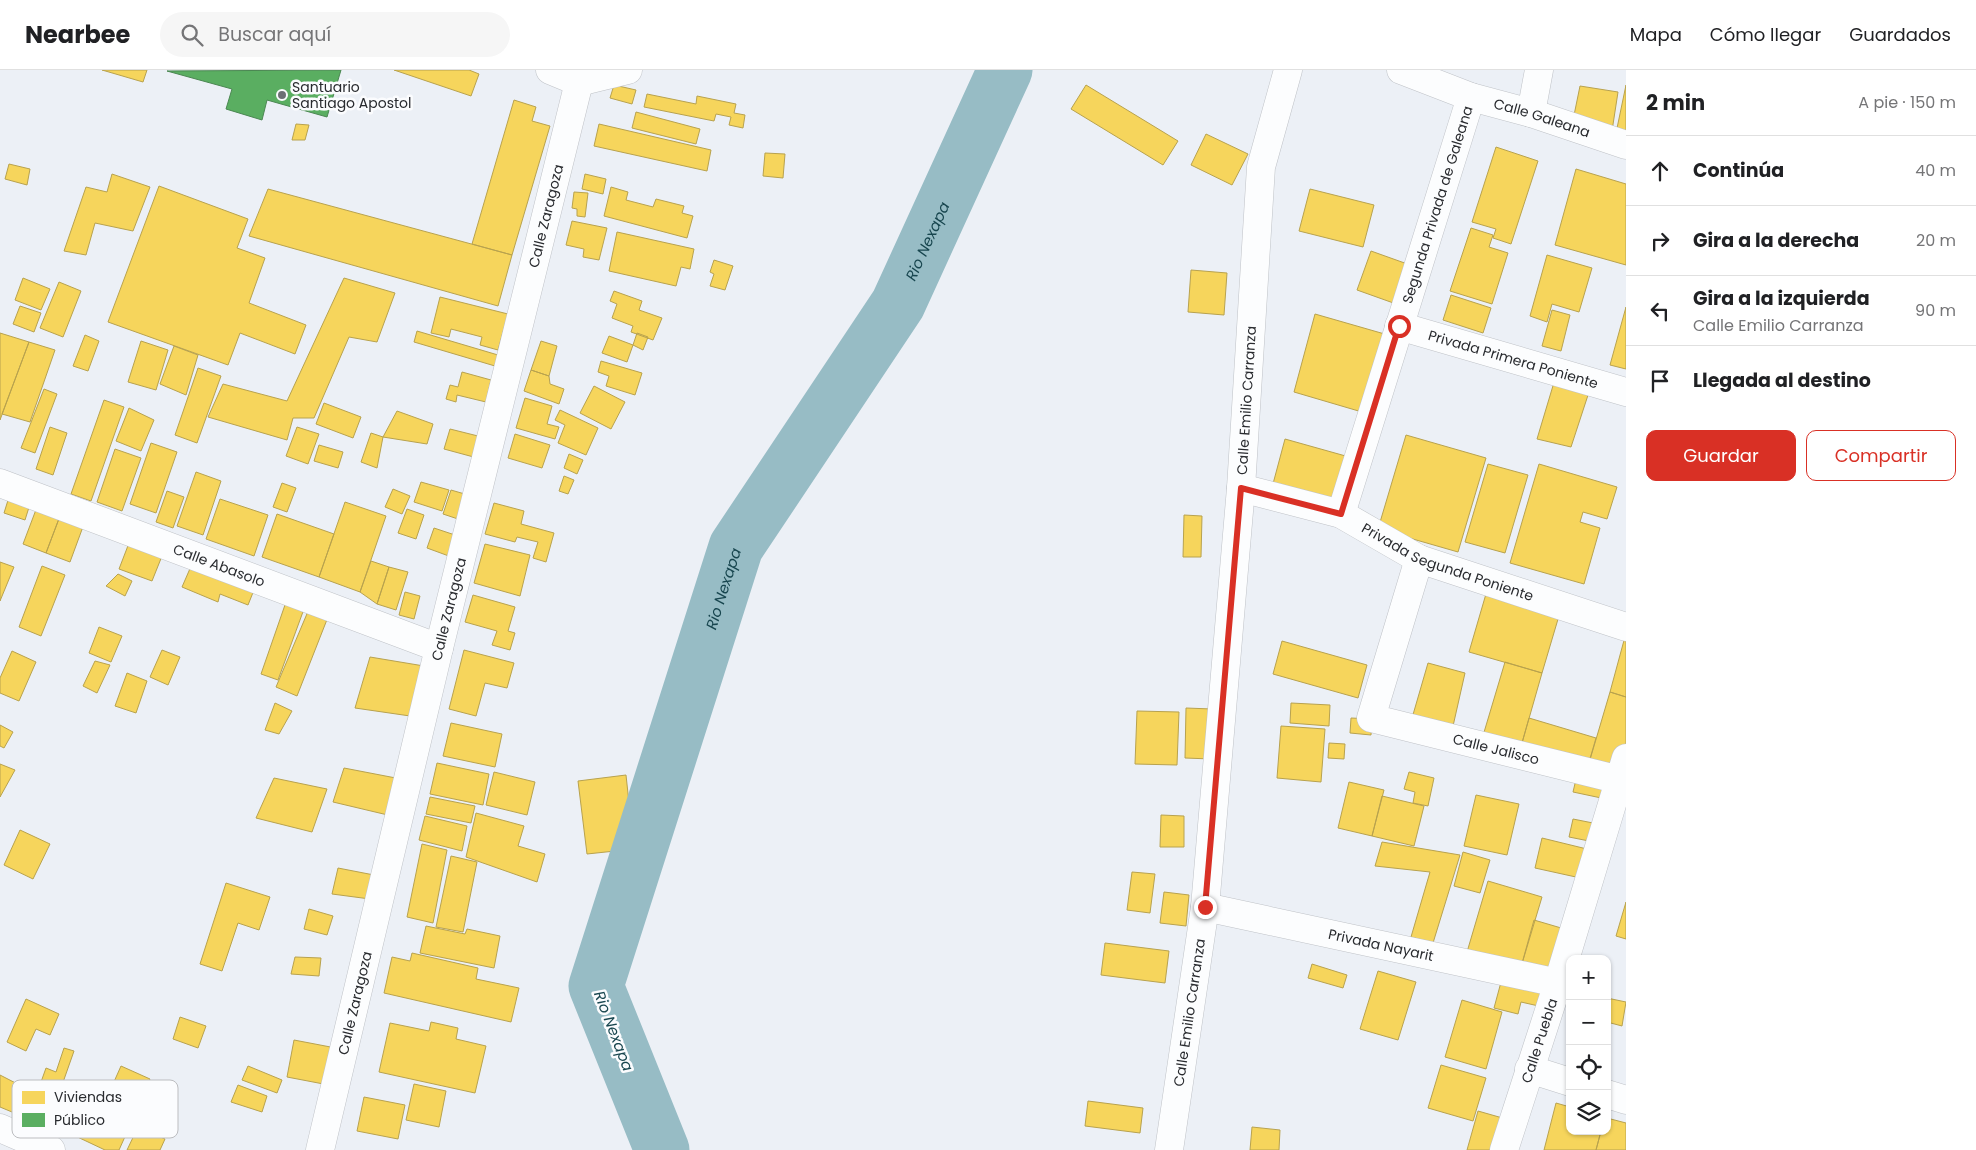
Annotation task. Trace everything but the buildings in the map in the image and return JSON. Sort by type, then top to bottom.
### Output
[{"type":"street","points":[[550,70],[581,76],[628,70]]},
{"type":"street","name":"Calle Emilio Carranza","points":[[1169,1150],[1205,907],[1241,488],[1261,167],[1288,70]]},
{"type":"street","name":"Calle Galeana","points":[[1401,70],[1471,97],[1531,113],[1626,145]]},
{"type":"street","points":[[1531,113],[1539,70]]},
{"type":"street","name":"Calle Zaragoza","points":[[320,1150],[439,648],[581,76]]},
{"type":"street","name":"Segunda Privada de Galeana","points":[[1341,514],[1471,97]]},
{"type":"street","name":"Privada Primera Poniente","points":[[1399,326],[1626,392]]},
{"type":"street","name":"Calle Abasolo","points":[[0,482],[439,648]]},
{"type":"street","name":"Privada Segunda Poniente","points":[[1241,488],[1341,514],[1419,559],[1626,627]]},
{"type":"street","name":"Calle Jalisco","points":[[1419,559],[1371,718],[1623,769]]},
{"type":"street","name":"Calle Puebla","points":[[1504,1150],[1558,984],[1618,818],[1623,769]]},
{"type":"street","name":"Privada Nayarit","points":[[1205,907],[1558,984]]},
{"type":"street","points":[[1529,1069],[1566,1081]]},
{"type":"street","points":[[1611,1095],[1626,1100]]},
{"type":"street","points":[[0,1128],[12,1133]]},
{"type":"street","points":[[23,1138],[51,1150]]},
{"type":"waterway","name":"Rio Nexapa","points":[[662,1150],[596,986],[736,547],[898,304],[1005,70]]},
{"type":"place","name":"Santuario Santiago Apostol","points":[[282,95]]},
{"type":"route","points":[[1205,907],[1241,488],[1341,514],[1399,326]]}]
